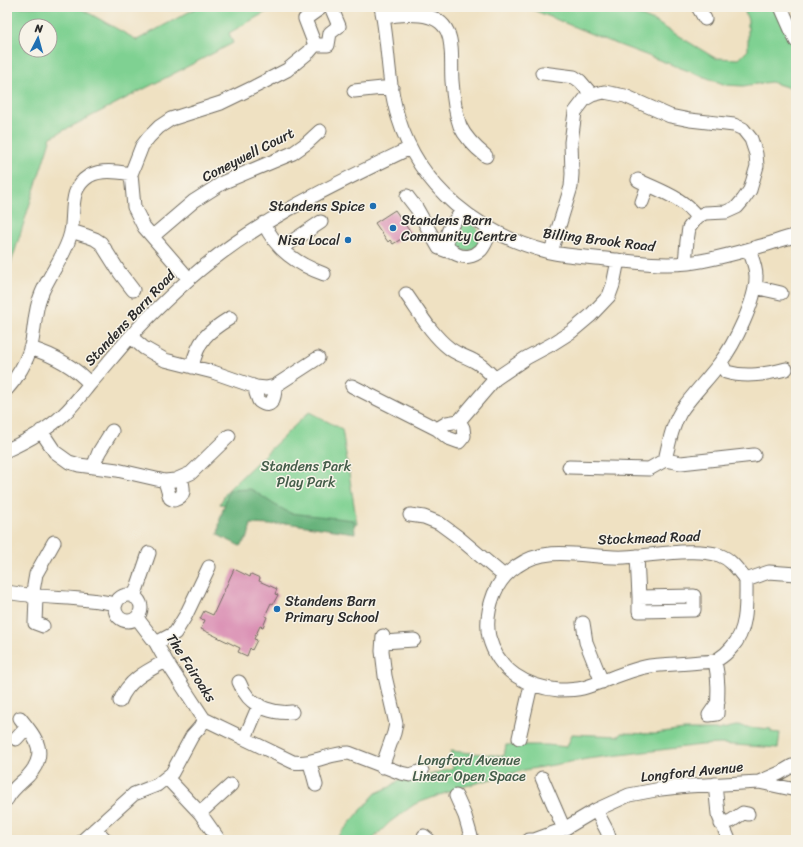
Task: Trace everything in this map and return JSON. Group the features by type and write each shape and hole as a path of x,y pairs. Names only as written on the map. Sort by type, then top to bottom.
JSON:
{"street":[{"path":"315,45 305,19 322,7"},
{"path":"189,278 144,227 134,207 131,174 142,146 159,127 176,117 221,103 287,70 309,52 315,45 328,45 330,33 339,26 331,7"},
{"path":"698,7 705,19"},
{"path":"781,7 796,42"},
{"path":"382,13 426,16 441,24 446,30 451,42 452,82 461,127 471,144 486,156"},
{"name":"Billing Brook Road","path":"382,13 392,87 398,118 410,148 434,183 462,211 491,230 519,243 551,252 668,264 685,264 703,261 749,250 796,236"},
{"path":"542,73 574,76 592,95"},
{"path":"354,91 392,87"},
{"path":"551,252 571,187 571,142 575,112 586,99 592,95 604,92 613,93 636,100 670,116 690,120 729,124 743,129 751,139 757,166 750,190 737,207 726,212 705,213 697,217 689,228 685,264"},
{"name":"Coneywell Court","path":"153,236 194,200 224,182 293,153 320,131"},
{"name":"Standens Barn Road","path":"7,450 21,444 41,432 63,415 161,305 189,278 228,248 264,223 354,175 410,148"},
{"path":"7,389 17,375 30,348 40,296 65,249 71,231 73,201 81,184 89,176 101,172 131,174"},
{"path":"642,202 643,182 675,197 689,207 697,217"},
{"path":"407,196 439,248 452,250"},
{"path":"462,211 450,227 447,241 452,250 458,256 465,257 475,254 484,245 491,230"},
{"path":"282,248 321,222"},
{"path":"264,223 269,234 291,258 302,265 324,274"},
{"path":"71,231 88,236 102,243 133,290"},
{"path":"665,460 671,433 682,410 721,362 735,340 750,304 755,287 756,272 749,250"},
{"path":"437,429 447,423 459,421 495,379 526,358 565,336 590,316 609,296 613,285 618,260"},
{"path":"755,287 780,293"},
{"path":"406,294 443,343 454,352 475,361 495,379"},
{"path":"192,367 195,354 201,341 215,328 230,318"},
{"path":"131,337 157,356 174,363 235,379 256,388 275,386 318,358"},
{"path":"30,348 49,354 65,363 90,384"},
{"path":"721,362 726,372 738,376 758,375 786,369"},
{"path":"352,386 437,429 448,438 459,442 464,436 463,428 459,421"},
{"path":"93,467 99,452 112,431"},
{"path":"41,432 61,457 69,462 117,470 165,481 175,480 191,473 229,436"},
{"path":"569,467 649,469 665,460 681,463 754,455"},
{"path":"165,481 170,498 174,500 180,498 183,493 184,487 181,478"},
{"path":"410,515 424,517 439,522 504,576"},
{"path":"43,626 35,623 34,597 36,574 54,542"},
{"name":"Stockmead Road","path":"715,661 649,666 630,670 581,689 548,689 531,685 512,673 498,658 489,636 490,606 496,590 504,576 524,561 545,554 557,553 602,557 670,553 709,553 720,555 730,561 746,580"},
{"path":"134,597 149,554"},
{"path":"637,556 639,597"},
{"path":"156,644 174,633 186,615 209,567"},
{"path":"718,702 718,679 715,661 732,648 741,634 746,604 746,580 769,572 796,574"},
{"path":"7,592 34,597 80,598 116,604"},
{"path":"129,595 139,601 141,613 137,618 128,622 122,620 116,613 116,604 123,596 129,595"},
{"name":"The Fairoaks","path":"137,618 156,644 204,719 293,762 301,764 330,755 348,753 392,771 410,775 422,771"},
{"path":"582,622 586,642 602,682"},
{"path":"382,767 396,724 385,676 382,651 383,639 414,640"},
{"path":"120,701 124,691 142,674 166,661"},
{"path":"239,682 250,700 272,711 283,713 292,712"},
{"path":"519,738 531,685"},
{"path":"245,738 259,705"},
{"path":"84,840 134,794 157,785 167,778 176,767 192,736 200,727 204,719"},
{"path":"7,799 12,790 36,766 39,749 35,737 24,723 16,739"},
{"path":"795,761 790,772 790,779 796,790"},
{"name":"Longford Avenue","path":"759,782 780,773 795,761"},
{"path":"310,762 316,785"},
{"path":"167,778 200,813 219,840"},
{"path":"542,778 564,829"},
{"name":"Longford Avenue","path":"529,840 534,840 564,829 596,810 629,795 688,786 759,782 796,790"},
{"path":"715,784 718,814 729,840"},
{"path":"200,813 231,785"},
{"path":"456,796 465,816 472,840"},
{"path":"596,810 610,840"},
{"path":"722,824 732,821 743,813 748,814"},
{"path":"95,829 106,840"}],"green space":[{"path":"7,7 78,7 137,40 198,7 275,7 229,33 233,43 51,137 7,276"},
{"path":"526,7 620,7 654,21 715,58 739,59 748,50 748,20 743,7 781,7 796,41 796,90 771,82 743,86 726,85 611,42"},
{"path":"466,223 476,227 480,237 476,247 466,251 456,247 452,237 456,227"},
{"name":"Standens Park Play Park","path":"309,412 342,429 357,524 220,504 227,491"},
{"path":"251,489 290,513 354,520 355,533 286,523 270,525 251,524 248,537 240,546 218,535 220,519 229,490"},
{"name":"Longford Avenue Linear Open Space","path":"736,726 771,729 771,732 780,733 778,748 720,744 701,745 587,759 525,770 462,787 415,804 390,822 372,840 335,840 376,793 390,787 404,776 414,779 453,768 451,751 504,756 506,745 547,745 567,747 572,734 620,736 621,733 655,734 684,730 718,730"}],"building":[{"name":"Standens Barn Community Centre","path":"395,210 411,233 393,244 390,240 388,242 375,223"},
{"path":"234,569 250,577 251,574 260,578 259,581 277,589 275,594 278,595 273,604 271,603 265,616 267,617 263,627 260,626 254,639 257,640 252,650 250,648 247,656 238,652 240,648 201,629 205,620 200,619 204,611 213,615"}],"place":[{"name":"Standens Spice","path":"373,206"},
{"name":"Standens Barn Community Centre","path":"393,228"},
{"name":"Nisa Local","path":"348,240"},
{"name":"Standens Barn Primary School","path":"277,609"}]}
